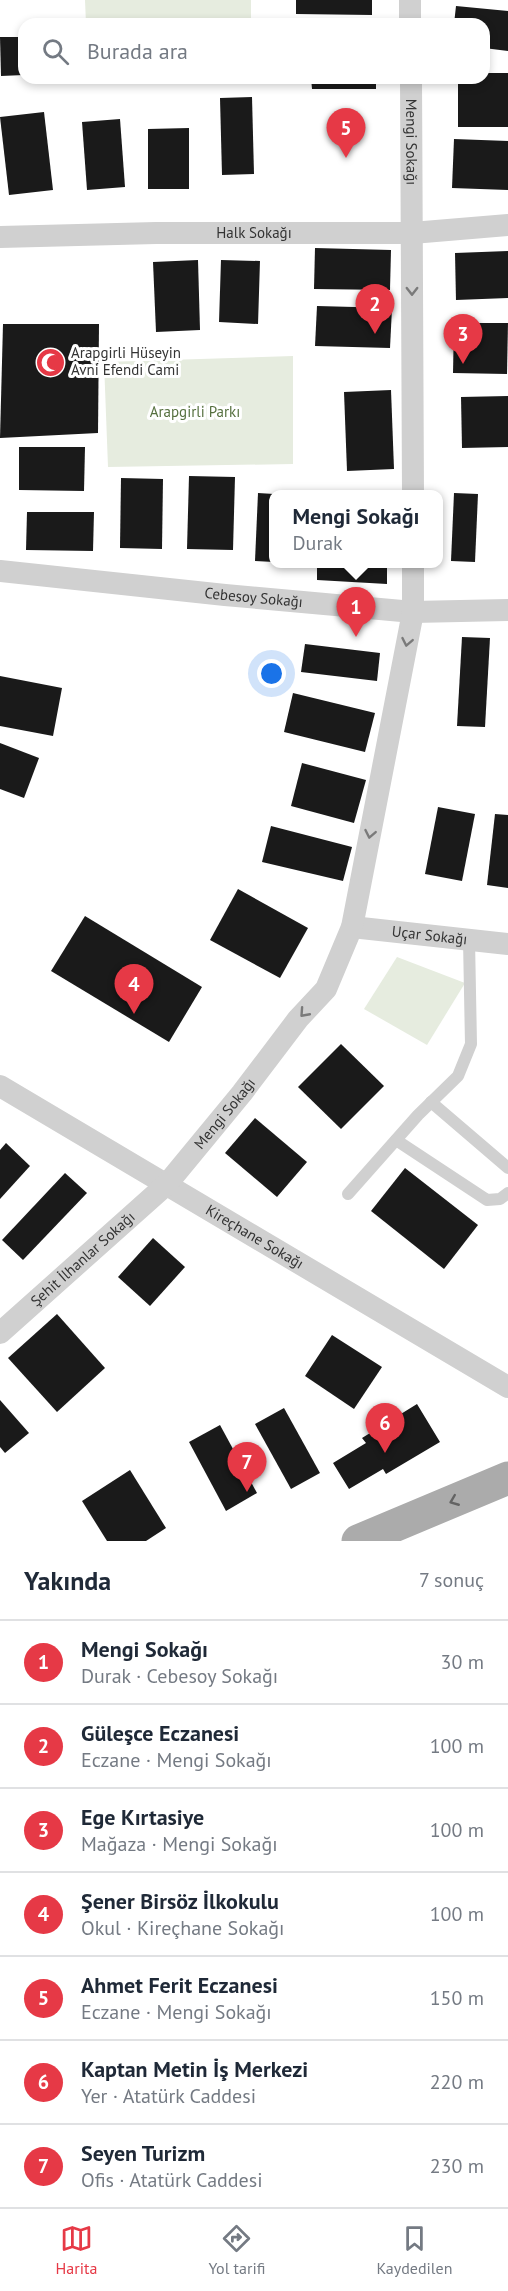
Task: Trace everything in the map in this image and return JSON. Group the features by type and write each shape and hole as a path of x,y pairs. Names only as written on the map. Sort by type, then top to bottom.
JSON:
{"main road":[{"path":"358,1541 508,1478"}],"street":[{"path":"410,0 410,18"},
{"name":"Mengi Sokağı","path":"411,84 413,490"},
{"name":"Halk Sokağı","path":"0,237 156,233 412,233 508,225"},
{"name":"Mengi Sokağı","path":"167,1184 243,1093 298,1019 326,989 352,927 413,612 413,568"},
{"name":"Cebesoy Sokağı","path":"0,571 413,612 508,610"},
{"name":"Uçar Sokağı","path":"352,927 508,944"},
{"name":"Kireçhane Sokağı","path":"0,1086 508,1387"},
{"name":"Şehit İlhanlar Sokağı","path":"0,1333 167,1184"}],"lane":[{"path":"348,1194 431,1102 458,1076 471,1044 469,940"},
{"path":"431,1102 508,1168"},
{"path":"396,1140 487,1200 500,1199 508,1193"}],"green space":[{"path":"85,0 251,0 251,18 86,18"},
{"name":"Arapgirli Parkı","path":"293,356 293,464 108,467 104,362"},
{"path":"397,957 465,983 427,1045 364,1009"}],"building":[{"path":"296,0 372,0 372,15 296,14"},
{"path":"456,6 508,11 508,51 490,49 490,18 455,18"},
{"path":"0,37 18,37 18,75 1,76"},
{"path":"490,73 508,73 508,127 458,127 458,84 490,84"},
{"path":"312,84 376,84 376,89 312,89"},
{"path":"252,97 254,174 222,175 220,98"},
{"path":"44,112 53,190 9,195 0,117"},
{"path":"120,119 125,187 87,190 82,122"},
{"path":"189,128 189,189 148,189 148,129"},
{"path":"454,139 508,141 508,190 452,188"},
{"path":"315,248 391,250 390,290 314,289"},
{"path":"508,251 508,298 456,300 455,253"},
{"path":"198,260 200,330 156,332 153,262"},
{"path":"221,260 260,261 258,324 219,322"},
{"path":"317,306 392,308 390,348 315,346"},
{"path":"454,323 508,323 507,374 453,373"},
{"name":"Arapgirli Hüseyin Avni Efendi Cami","path":"3,324 99,324 98,433 0,438"},
{"path":"391,390 394,469 347,471 344,392"},
{"path":"508,396 508,447 462,448 461,397"},
{"path":"19,447 85,447 84,491 19,490"},
{"path":"189,476 235,477 233,550 187,549"},
{"path":"121,478 163,479 162,549 120,548"},
{"path":"258,493 269,494 269,562 255,561"},
{"path":"454,493 478,494 475,562 451,561"},
{"path":"27,512 94,512 93,551 26,550"},
{"path":"317,568 387,568 387,584 317,580"},
{"path":"462,637 490,638 485,727 457,726"},
{"path":"305,644 380,653 377,681 301,672"},
{"path":"0,676 62,688 53,736 0,726"},
{"path":"293,693 375,713 365,752 284,732"},
{"path":"0,743 39,758 24,798 0,789"},
{"path":"302,763 366,780 354,823 291,806"},
{"path":"438,807 475,814 462,881 425,874"},
{"path":"495,814 508,815 508,888 487,885"},
{"path":"271,826 352,847 343,881 262,862"},
{"path":"238,889 308,928 280,978 210,940"},
{"path":"85,916 202,987 169,1042 51,971"},
{"path":"341,1044 384,1086 341,1129 298,1087"},
{"path":"255,1118 307,1162 277,1197 225,1153"},
{"path":"6,1143 30,1166 0,1199 0,1150"},
{"path":"405,1168 478,1225 444,1269 371,1211"},
{"path":"65,1173 87,1193 23,1260 2,1240"},
{"path":"153,1238 185,1267 150,1306 118,1277"},
{"path":"57,1314 105,1368 57,1412 8,1358"},
{"path":"332,1335 382,1367 354,1409 305,1376"},
{"path":"0,1400 29,1433 5,1453 0,1447"},
{"path":"417,1404 440,1442 386,1474 383,1469 349,1489 333,1463 366,1443 362,1438"},
{"path":"284,1408 320,1473 291,1489 255,1424"},
{"path":"220,1425 257,1493 226,1511 189,1442"},
{"path":"130,1470 166,1528 146,1541 107,1541 82,1501"}],"place":[{"name":"Ahmet Ferit Eczanesi","path":"346,158"},
{"name":"Güleşce Eczanesi","path":"375,334"},
{"name":"Arapgirli Hüseyin Avni Efendi Cami","path":"50,362"},
{"name":"Ege Kırtasiye","path":"463,364"},
{"name":"Mengi Sokağı","path":"356,637"},
{"name":"Şener Birsöz İlkokulu","path":"134,1014"},
{"name":"Kaptan Metin İş Merkezi","path":"385,1453"},
{"name":"Seyen Turizm","path":"247,1492"}]}
